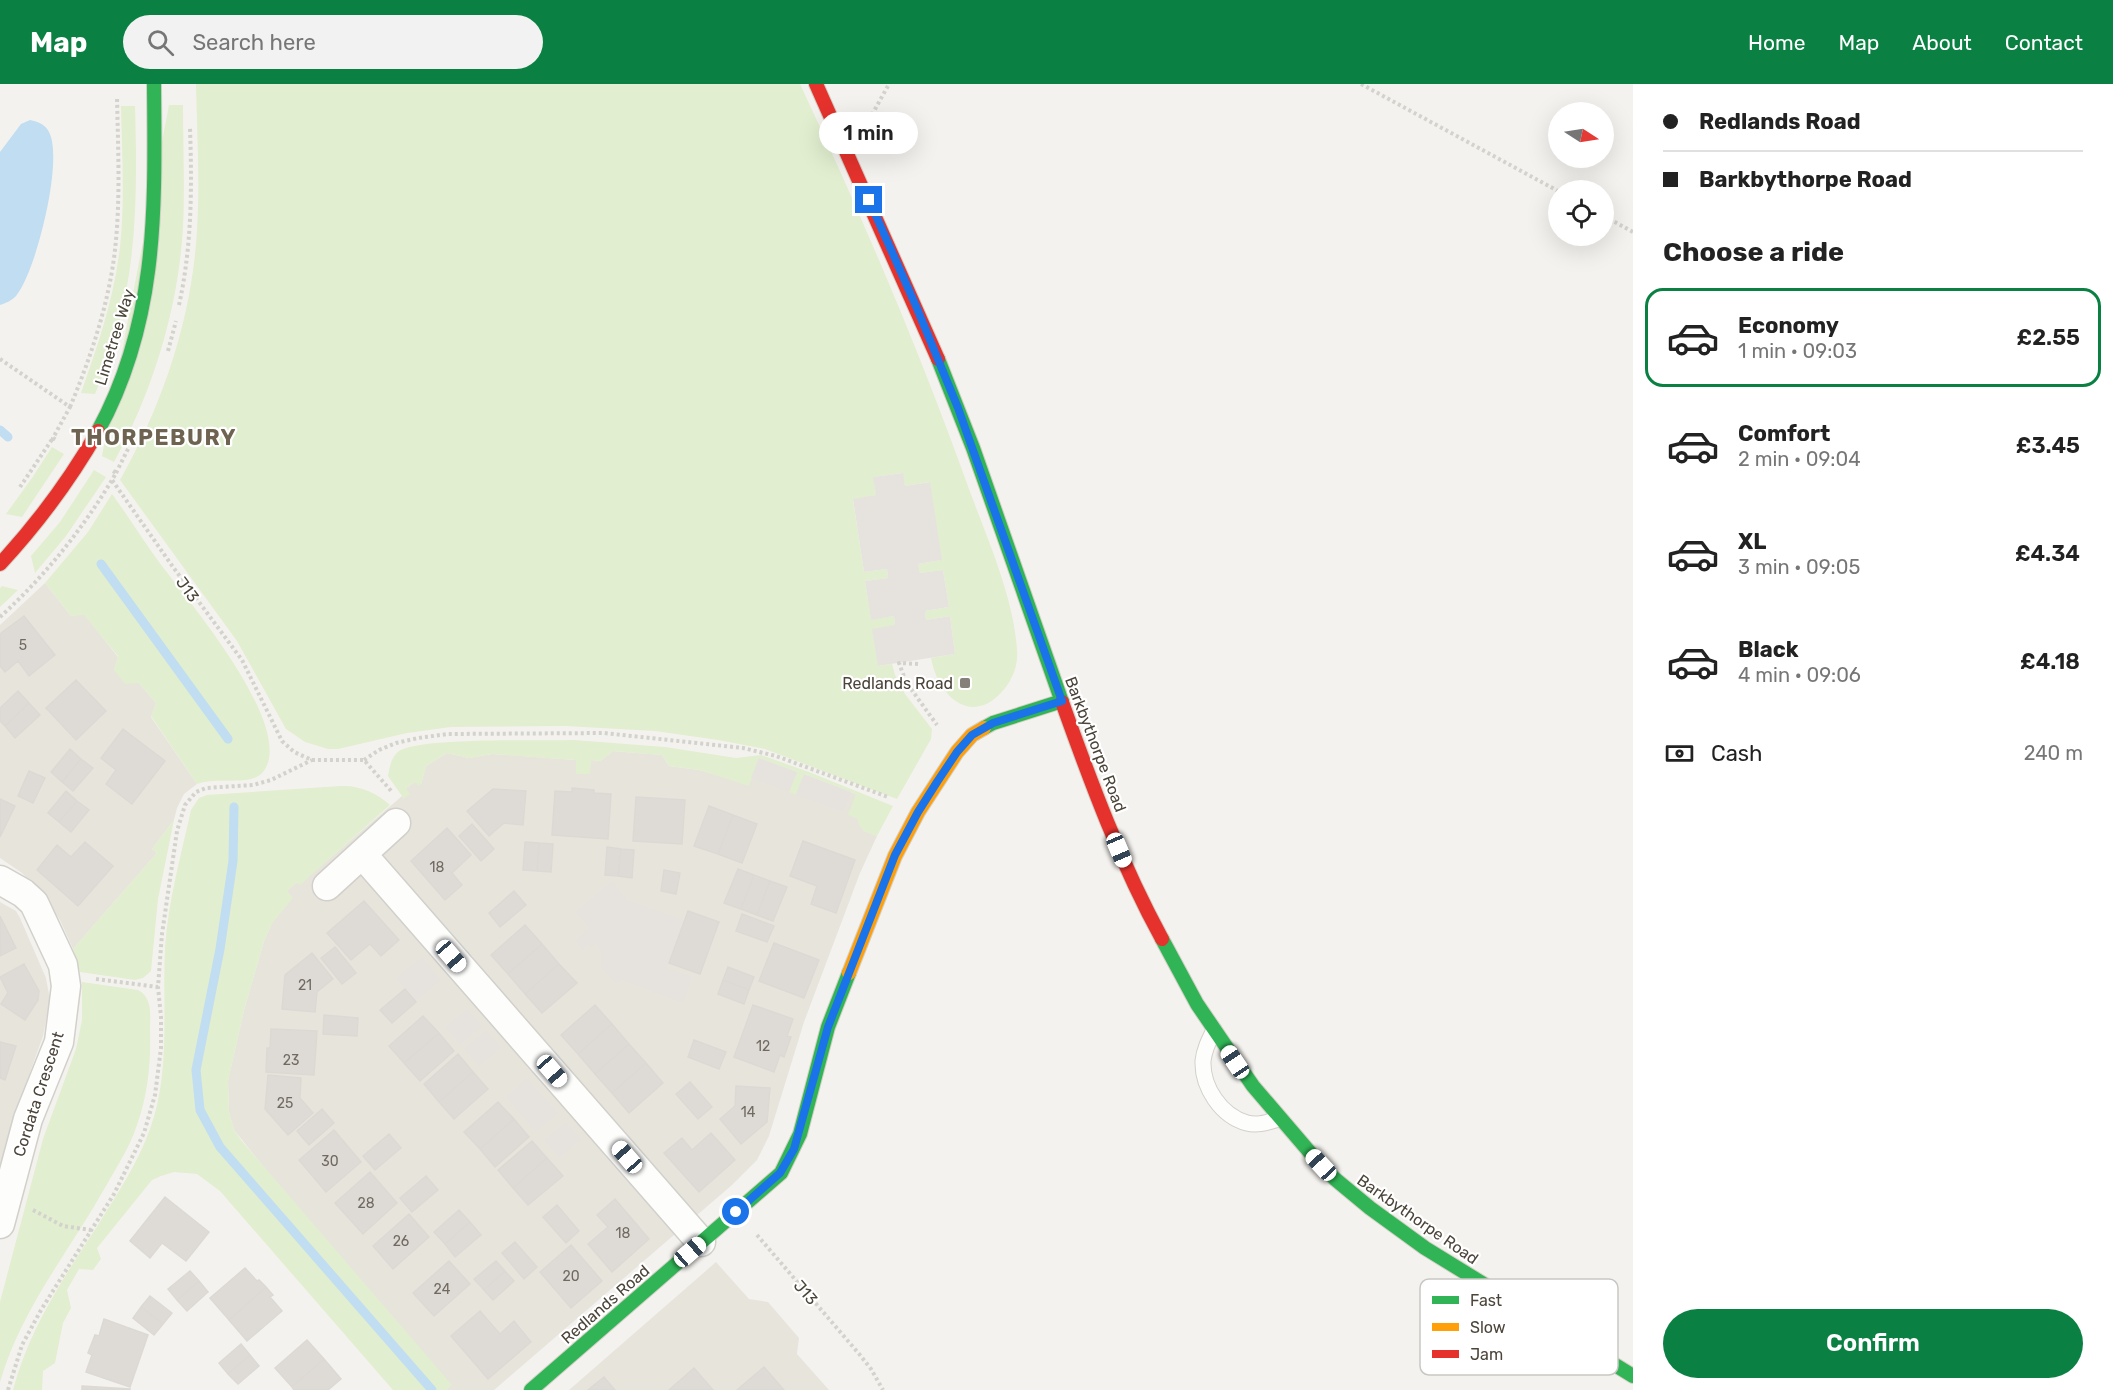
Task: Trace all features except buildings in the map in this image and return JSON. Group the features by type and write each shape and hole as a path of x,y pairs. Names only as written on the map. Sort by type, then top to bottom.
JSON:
{"street":[{"name":"Limetree Way","path":"0,564 59,497 105,418 119,384 143,304 150,268 154,214 154,84"},
{"name":"Barkbythorpe Road","path":"816,84 916,306 958,408 1092,783 1146,912 1195,1004 1235,1062 1279,1119 1321,1165 1344,1187 1393,1226 1474,1279"},
{"name":"Redlands Road","path":"531,1390 780,1173 794,1149 828,1027 895,855 918,812 957,752 972,735 993,723 1062,701"},
{"path":"327,886 362,854 398,812"},
{"path":"362,854 701,1242"},
{"name":"Cordata Crescent","path":"0,880 23,893 34,903 58,953 65,975 59,1042 28,1119 3,1210"},
{"name":"Barkbythorpe Road","path":"1618,1367 1633,1376"}],"lane":[{"path":"1214,1030 1206,1045 1204,1069 1210,1092 1219,1104 1234,1117 1248,1123 1264,1124 1279,1119"}],"path":[{"path":"1361,84 1548,186"},
{"path":"15,493 53,438 70,407 97,335 104,309 114,258 118,210 117,97"},
{"path":"1614,222 1633,232"},
{"path":"0,359 70,407"},
{"name":"J13","path":"53,438 116,473 112,480 242,660 282,741 294,752 312,760"},
{"path":"918,664 899,663 906,682 936,721 938,734"},
{"path":"8,1390 22,1345 41,1310 114,1194 144,1133 155,1095 162,1032 158,987 162,934 177,831 189,797 196,792 206,788 253,785 271,780 312,760 364,760 378,750 396,743 448,734 558,732 615,734 743,748 776,756 901,802 918,812"},
{"path":"364,760 398,812"},
{"path":"65,975 158,987"},
{"path":"3,1210 63,1226 91,1230"},
{"name":"J13","path":"736,1212 860,1355 883,1390"}],"shaded area":[{"path":"903,473 905,486 930,482 942,560 918,564 920,573 943,570 949,607 925,611 926,620 950,616 955,654 878,666 872,629 895,625 894,616 871,620 865,581 888,578 887,569 864,572 853,499 876,495 873,477"},
{"path":"45,583 71,616 84,614 118,657 114,670 139,683 156,703 151,717 197,784 184,794 174,820 152,849 157,853 73,949 60,920 41,892 22,873 0,858 0,625"},
{"path":"613,751 662,755 669,766 700,770 748,785 759,758 856,794 859,823 864,831 877,836 860,873 804,1022 769,1136 757,1160 732,1185 494,1390 446,1390 451,1385 292,1202 234,1130 229,1112 228,1081 244,1010 264,941 272,923 292,898 287,891 297,882 300,884 402,796 404,799 406,788 415,782 421,784 426,766 447,753 469,758 492,754 576,760 576,774 589,774 591,760 600,761"},
{"path":"759,758 797,772 789,792 751,778"},
{"path":"804,774 851,792 843,812 796,795"},
{"path":"612,881 627,900 684,920 667,968 692,977 683,1003 621,980 616,984 601,967 601,951 596,944 591,948 588,945 583,950 575,941 589,928 575,912"},
{"path":"0,902 16,911 20,918 46,978 50,1000 43,1036 20,1100 0,1171"},
{"path":"422,957 441,980 416,1001 396,978"},
{"path":"467,1009 482,1026 460,1045 445,1027"},
{"path":"486,1030 501,1048 479,1066 464,1049"},
{"path":"527,1078 558,1113 536,1132 506,1097"},
{"path":"566,1122 581,1139 559,1158 544,1140"},
{"path":"716,1262 749,1299 768,1302 799,1338 797,1354 829,1390 569,1390"}],"green space":[{"path":"196,84 800,84 868,234 910,335 999,568 1011,610 1017,650 1016,667 1008,684 996,698 984,705 972,707 961,704 942,687 931,658 955,654 950,616 926,620 925,611 949,607 943,570 920,573 918,564 941,560 929,482 905,486 902,473 874,477 876,495 853,500 864,572 887,569 888,578 865,581 871,619 894,616 895,625 878,666 892,664 905,694 932,729 931,739 897,799 765,749 655,731 565,726 451,727 407,733 338,749 328,749 305,742 286,729 237,641 120,480 162,391 173,360 189,296 198,212"},
{"path":"169,105 183,105 183,228 176,289 152,378 141,407 114,462 102,456"},
{"path":"121,106 135,106 136,181 132,252 127,287 109,358 95,394 81,393 110,303 120,247 123,194"},
{"path":"52,447 64,454 22,517 6,514 32,478"},
{"path":"94,470 106,477 66,536 35,573 31,556 60,522"},
{"path":"112,494 159,562 213,632 252,695 265,726 270,752 263,772 257,776 250,779 197,784 151,716 156,703 139,683 125,684 114,670 118,656 84,615 71,616 45,583 88,532"},
{"path":"2,586 18,590 0,607 0,588"},
{"path":"574,740 665,747 736,758 761,755 893,806 877,836 873,835 862,829 858,819 848,815 856,794 804,774 796,795 789,792 797,772 759,758 749,786 700,770 669,766 662,755 613,751 600,761 591,760 590,774 576,774 576,760 492,754 469,758 447,753 426,766 421,784 419,786 415,782 406,788 410,794 404,799 388,776 396,753 412,747 456,742"},
{"path":"341,786 367,791 390,805 300,885 297,882 287,891 293,898 272,923 264,941 244,1010 228,1081 229,1112 234,1130 241,1140 452,1385 446,1390 393,1390 220,1191 197,1174 174,1172 152,1180 97,1248 101,1259 93,1270 79,1269 67,1290 71,1308 63,1323 55,1363 43,1371 42,1390 13,1390 38,1325 127,1178 150,1129 157,1107 163,1062 167,930 175,879 191,810 199,798 207,795"},
{"path":"174,820 158,899 151,971 143,978 135,980 80,972 73,949 157,853 152,849"},
{"path":"82,982 138,990 146,998 150,1007 150,1054 146,1090 141,1113 127,1149 33,1305 9,1355 0,1382 0,1302 43,1139 76,1049 82,1020"}],"water":[{"path":"30,120 47,129 53,146 53,166 46,216 24,283 14,298 0,305 0,152 21,124"}],"waterway":[{"path":"0,430 8,437"},
{"path":"101,564 228,739"},
{"path":"234,807 233,861 220,949 196,1070 200,1110 220,1147 432,1390"}],"traffic: fast":[{"path":"98,431 118,389 133,347 143,304 153,218 154,84"},
{"path":"938,359 973,448 1062,702"},
{"path":"984,728 1062,701"},
{"path":"1162,939 1197,1004 1253,1086 1319,1163 1370,1208 1425,1248 1475,1279"},
{"path":"531,1390 781,1173 800,1134 828,1027 849,973"},
{"path":"1618,1367 1633,1376"}],"traffic: slow":[{"path":"849,973 895,856 918,812 957,752 972,735 984,728"}],"traffic: jam":[{"path":"816,84 938,359"},
{"path":"0,564 53,500 98,431"},
{"path":"1062,702 1120,852 1162,939"}],"place":[{"name":"Redlands Road","path":"965,683"}],"district":[{"name":"THORPEBURY","path":"154,437"}],"route":[{"path":"736,1212 771,1182 788,1162 800,1134 828,1027 895,855 937,782 957,752 972,735 993,723 1062,701 958,408 869,200"}]}
